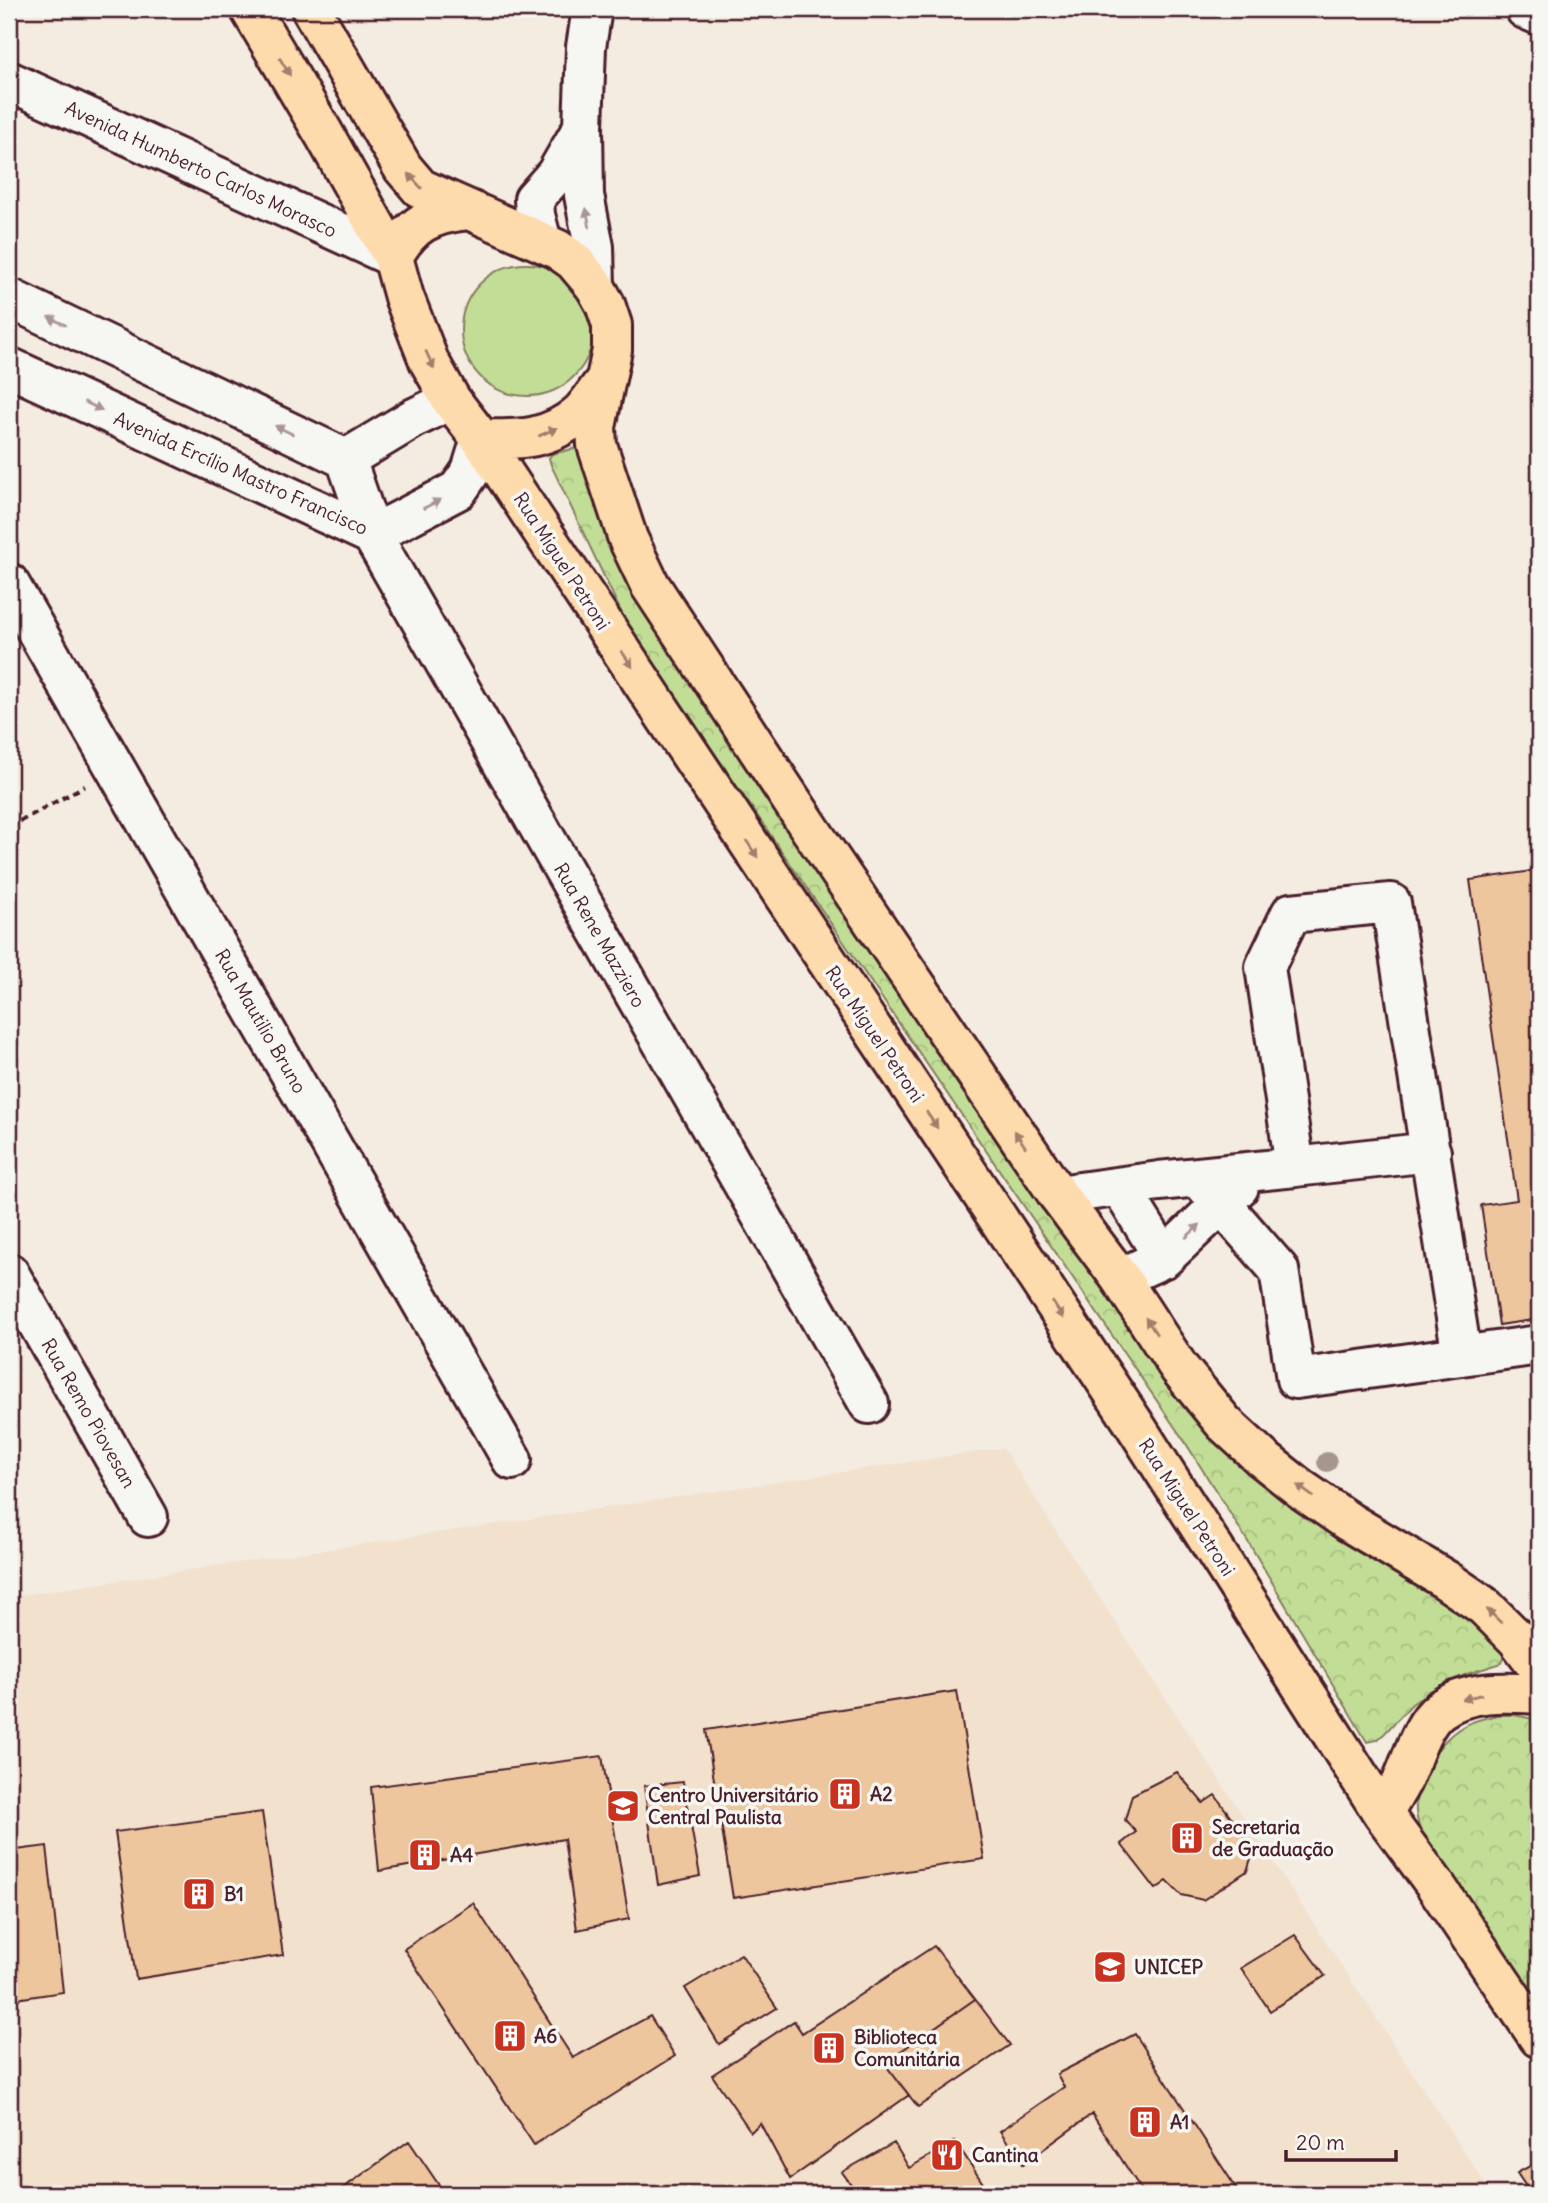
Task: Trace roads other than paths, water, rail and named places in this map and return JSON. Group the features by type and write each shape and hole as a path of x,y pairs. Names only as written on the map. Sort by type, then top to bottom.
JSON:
{"main road":[{"name":"Rua Miguel Petroni","path":"250,9 393,257 404,297 429,361 452,400 481,439 1133,1422 1383,1814 1434,1883 1539,2038"},
{"path":"312,9 403,168 420,188 542,242 574,261 595,286 612,325 612,350 596,427 597,445 628,539 650,585 811,830 1058,1195 1120,1278 1179,1368 1224,1423 1262,1458 1349,1522 1484,1606 1517,1639 1539,1668"},
{"path":"393,257 403,238 429,219 468,210"},
{"path":"481,439 517,440 545,435 581,412 605,381"},
{"path":"1383,1814 1403,1779 1420,1736 1439,1711 1470,1696 1503,1692 1539,1694"}],"street":[{"path":"592,9 586,47 583,127 584,195 594,247 595,286"},
{"path":"1525,9 1539,15"},
{"name":"Avenida Humberto Carlos Morasco","path":"9,81 393,257"},
{"path":"542,242 534,199 556,174 583,127"},
{"path":"9,298 346,459 414,418 452,400"},
{"name":"Avenida Ercílio Mastro Francisco","path":"19,383 372,535 458,490 471,471 481,439"},
{"name":"Rua Rene Mazziero","path":"346,459 372,535 869,1404"},
{"name":"Rua Mautilio Bruno","path":"9,583 512,1460"},
{"path":"1295,1167 1265,967 1291,913 1391,903 1462,1356"},
{"path":"1058,1195 1120,1187 1210,1191 1254,1172 1431,1152"},
{"path":"1120,1187 1164,1258"},
{"path":"1210,1191 1279,1270 1296,1379 1539,1345"},
{"path":"1120,1278 1164,1258 1210,1191"},
{"name":"Rua Remo Piovesan","path":"9,1273 148,1517"}],"place":[{"name":"A2","path":"845,1794"},
{"name":"Centro Universitário Central Paulista","path":"623,1806"},
{"name":"Secretaria de Graduação","path":"1187,1838"},
{"name":"A4","path":"425,1855"},
{"name":"B1","path":"199,1894"},
{"name":"UNICEP","path":"1110,1967"},
{"name":"A6","path":"510,2036"},
{"name":"Biblioteca Comunitária","path":"829,2048"},
{"name":"A1","path":"1145,2122"},
{"name":"Cantina","path":"947,2155"}]}
